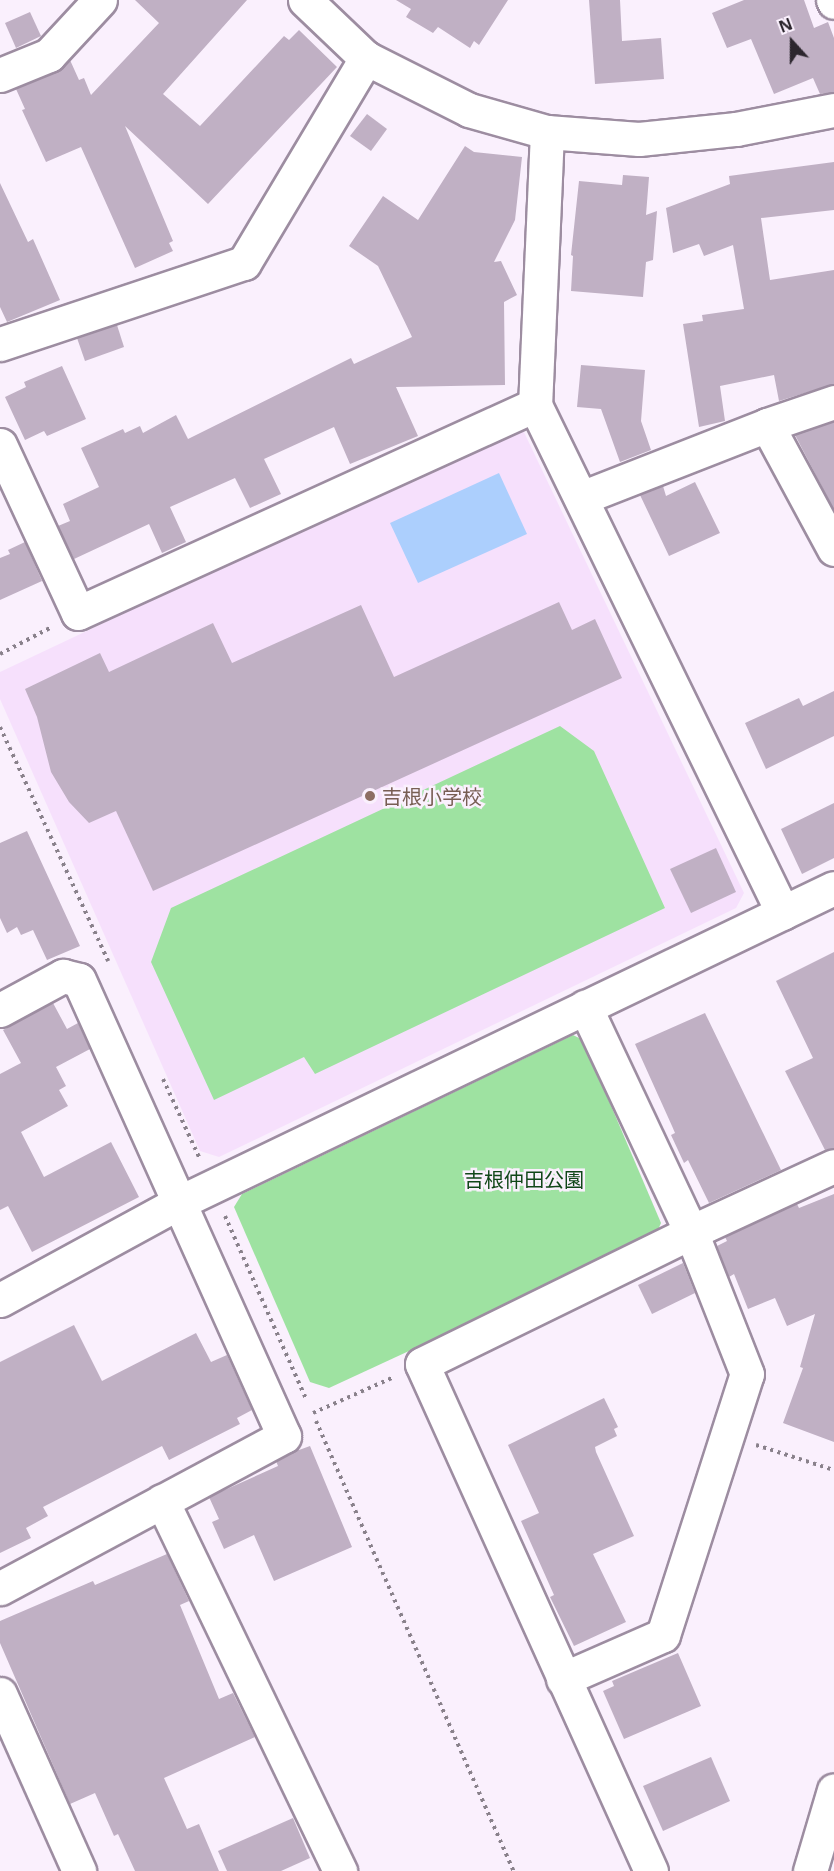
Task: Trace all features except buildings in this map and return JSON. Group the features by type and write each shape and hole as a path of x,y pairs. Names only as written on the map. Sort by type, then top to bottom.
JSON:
{"street":[{"path":"0,75 48,55 100,0"},
{"path":"305,0 366,58 470,110 547,132 639,139 736,129 834,110"},
{"path":"0,344 244,263 366,58"},
{"path":"547,132 535,405 783,913"},
{"path":"581,498 767,424 834,402"},
{"path":"0,445 78,613 535,405"},
{"path":"767,424 834,549"},
{"path":"0,1299 180,1202 834,888"},
{"path":"0,1010 63,976 79,980 284,1437 0,1588"},
{"path":"563,1679 663,1635 747,1374 691,1232 585,1007"},
{"path":"651,1871 422,1364 691,1232 834,1166"},
{"path":"162,1501 340,1871"},
{"path":"0,1694 79,1871"},
{"path":"810,1871 834,1790"}],"path":[{"path":"0,654 78,613"},
{"path":"313,1413 422,1364"},
{"path":"727,1436 834,1470"}],"shaded area":[{"name":"吉根小学校","path":"521,426 744,893 736,908 219,1157 200,1151 0,699 0,672"}],"green space":[{"path":"560,726 594,751 665,908 315,1074 304,1057 214,1100 151,962 171,908"},
{"name":"吉根仲田公園","path":"573,1035 583,1040 661,1223 655,1237 329,1388 310,1382 234,1207 242,1194"}],"water":[{"path":"499,473 527,534 418,583 390,523"}],"place":[{"name":"吉根小学校","path":"370,796"}]}
